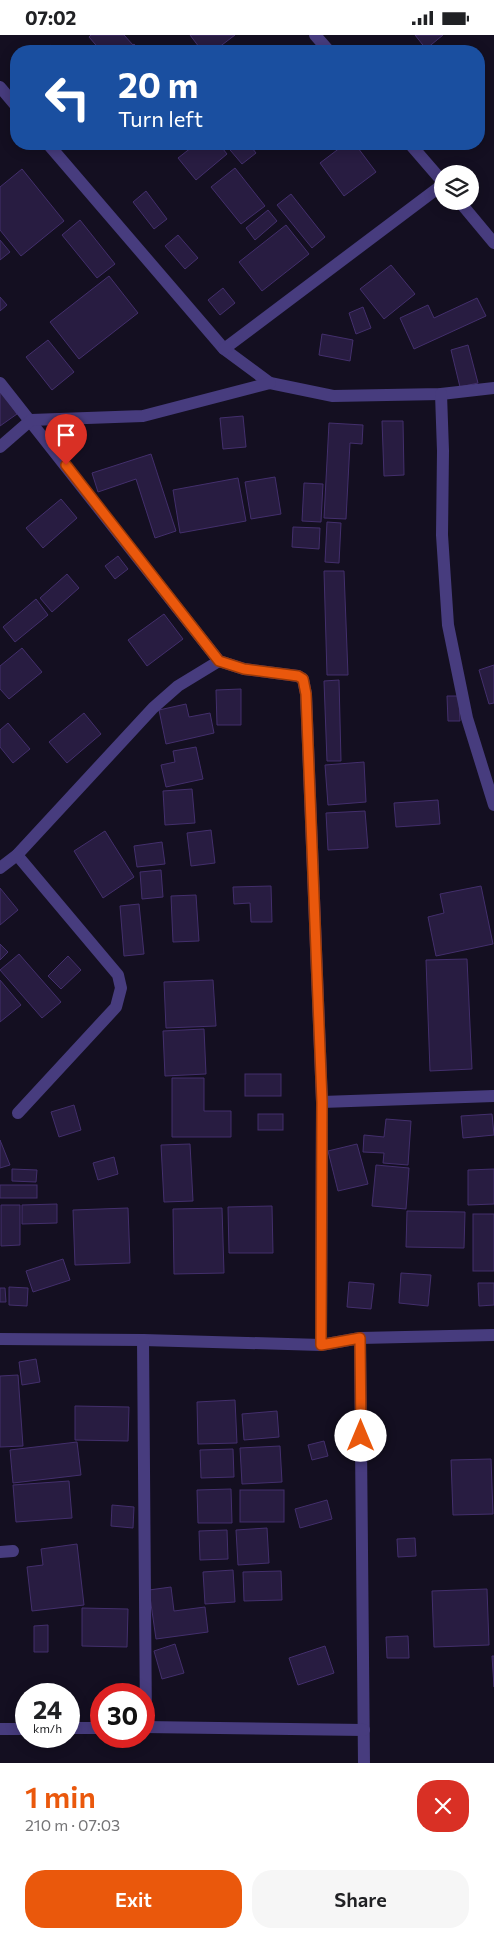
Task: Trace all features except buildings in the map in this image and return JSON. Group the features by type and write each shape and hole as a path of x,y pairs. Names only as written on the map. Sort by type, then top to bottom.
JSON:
{"street":[{"path":"315,35 324,45"},
{"path":"0,87 10,99"},
{"path":"53,150 224,349 270,383 333,396 441,394 494,388"},
{"path":"415,150 434,173"},
{"path":"224,349 434,189"},
{"path":"466,210 494,243"},
{"path":"0,383 219,661 244,669 298,676 303,679 305,685 322,1102 321,1345"},
{"path":"0,447 31,420 143,416 270,383"},
{"path":"441,394 443,451 442,535 448,625 467,718 494,805"},
{"path":"0,869 17,855 153,708 178,686 219,661"},
{"path":"17,855 118,975 121,988 116,1007 18,1113"},
{"path":"322,1102 494,1096"},
{"path":"0,1339 143,1340 321,1345 360,1338 494,1335"},
{"path":"360,1338 364,1763"},
{"path":"143,1340 145,1683"},
{"path":"155,1727 364,1730"},
{"path":"0,1729 15,1729"}],"route":[{"path":"66,465 219,661 244,669 298,676 303,679 305,685 322,1102 321,1345 360,1338 361,1436"}]}
